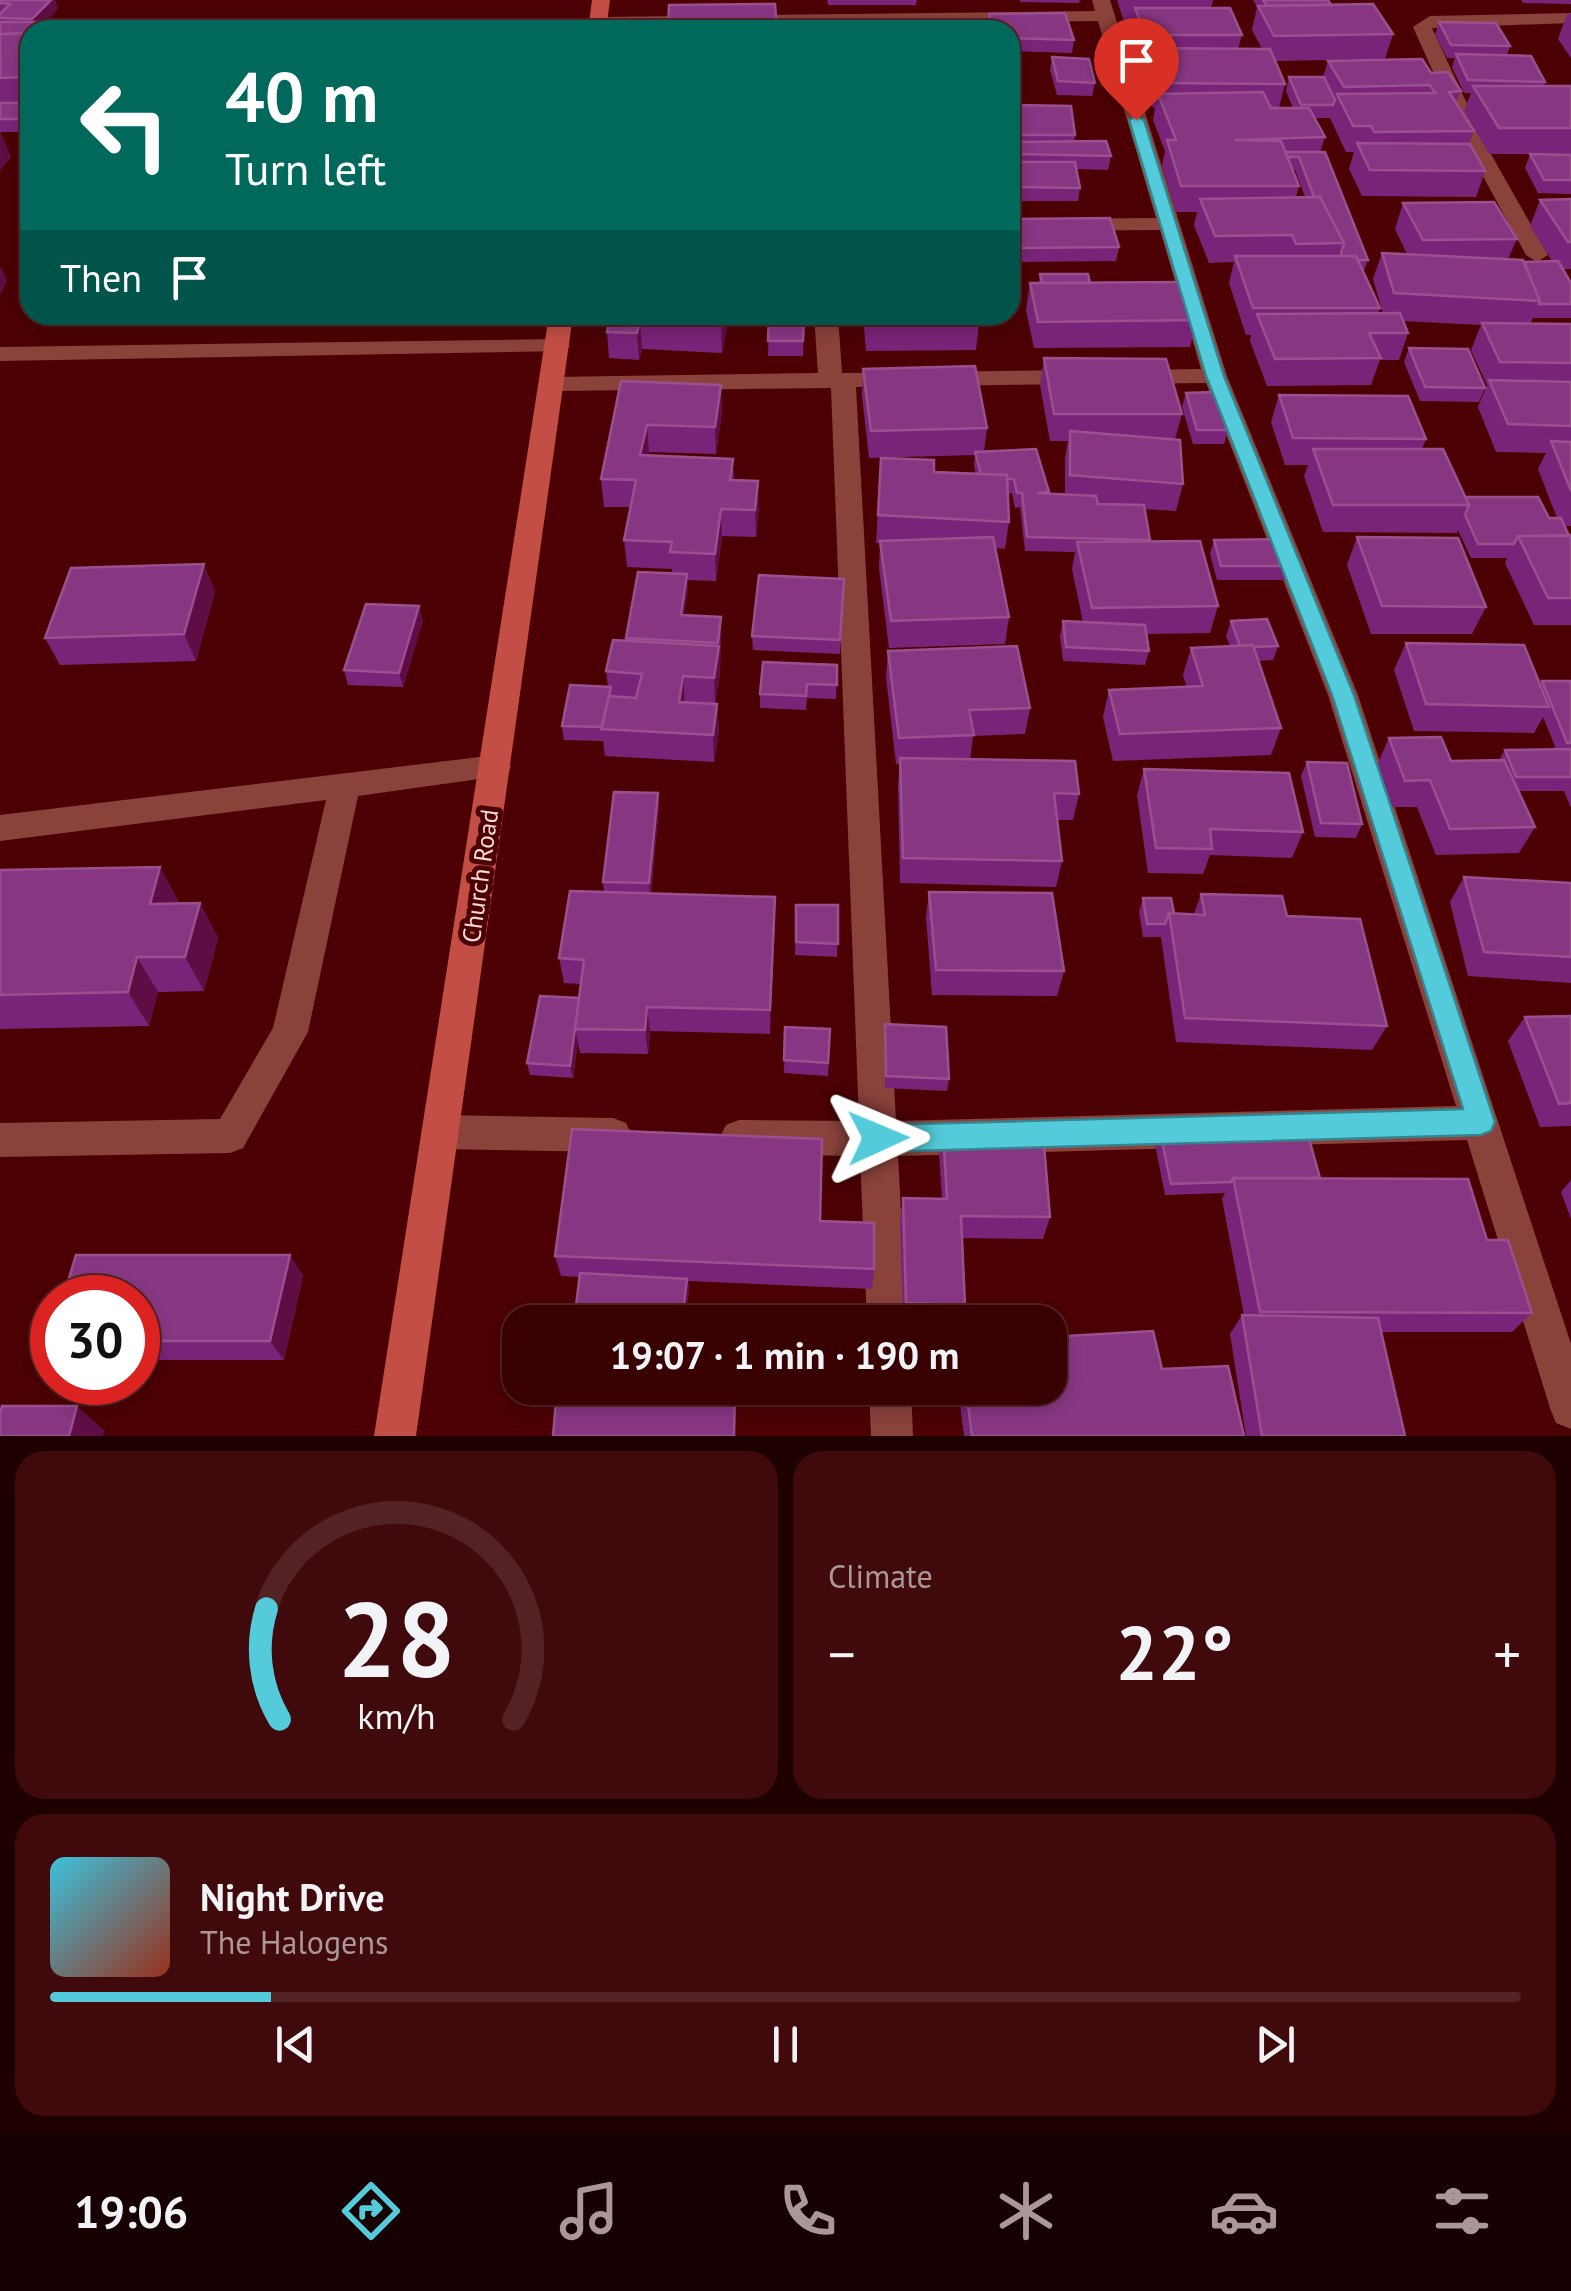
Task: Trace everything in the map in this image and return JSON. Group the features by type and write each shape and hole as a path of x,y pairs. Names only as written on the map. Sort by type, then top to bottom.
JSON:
{"street":[{"path":"893,20 1103,8 1215,376 1343,695 1571,1408"},
{"path":"1538,255 1477,147 1422,27 1430,21 1571,18"},
{"path":"1020,224 1167,224"},
{"path":"828,325 836,380 886,1305"},
{"path":"0,354 560,331"},
{"name":"Church Road","path":"395,1436 560,331"},
{"path":"553,384 1215,376"},
{"path":"0,828 496,767"},
{"path":"0,1140 230,1136 290,1032 345,786"},
{"path":"700,1136 878,1138 1481,1122"},
{"path":"441,1132 640,1135"},
{"path":"891,1405 892,1436"}],"building":[{"path":"0,0 51,0 32,19 0,18 10,4"},
{"path":"1263,0 1328,0 1331,5 1267,6"},
{"path":"775,4 776,20 668,20 669,5"},
{"path":"1373,4 1393,34 1274,36 1258,6"},
{"path":"1135,8 1230,8 1242,35 1145,35"},
{"path":"1065,13 1074,40 1020,38 1020,20 990,20 989,14"},
{"path":"0,22 20,22 20,33 0,34"},
{"path":"1439,22 1496,23 1510,46 1451,45"},
{"path":"20,33 20,77 0,78 0,34"},
{"path":"1147,48 1270,49 1285,84 1157,83"},
{"path":"1456,54 1531,56 1545,82 1468,80"},
{"path":"1052,57 1089,59 1095,83 1058,81"},
{"path":"1422,59 1431,73 1448,72 1461,91 1449,92 1474,131 1374,132 1371,126 1353,126 1337,94 1435,93 1430,85 1344,87 1328,61"},
{"path":"1289,77 1324,77 1335,100 1333,105 1301,105"},
{"path":"1473,86 1571,86 1571,128 1499,128"},
{"path":"1263,92 1271,108 1309,108 1325,137 1235,140 1281,141 1299,186 1181,186 1167,140 1176,140 1158,94"},
{"path":"0,103 20,103 20,119 0,119"},
{"path":"1020,105 1071,106 1075,135 1020,135"},
{"path":"1106,141 1111,156 1020,154 1020,142"},
{"path":"1357,143 1470,144 1485,171 1370,170"},
{"path":"1285,152 1325,152 1368,260 1342,256 1344,243 1320,197 1314,197 1299,157 1287,157"},
{"path":"1530,154 1571,155 1571,180 1544,180"},
{"path":"1020,162 1075,162 1080,188 1020,187"},
{"path":"1320,197 1344,243 1296,244 1292,235 1215,236 1200,199"},
{"path":"1571,199 1571,242 1568,242 1540,200"},
{"path":"1494,202 1517,239 1423,240 1403,203"},
{"path":"1110,218 1119,247 1021,248 1020,219"},
{"path":"1382,253 1523,260 1540,301 1394,293"},
{"path":"1235,256 1356,256 1380,308 1253,308"},
{"path":"1558,261 1571,283 1571,304 1539,304 1524,262"},
{"path":"1040,274 1088,274 1090,283 1042,283"},
{"path":"1184,282 1197,320 1038,322 1030,283"},
{"path":"1400,313 1408,333 1369,333 1381,358 1275,359 1257,314"},
{"path":"1482,323 1571,324 1571,363 1500,362"},
{"path":"609,325 639,325 637,333 607,332"},
{"path":"769,325 804,325 803,341 768,341"},
{"path":"1409,348 1468,349 1485,388 1425,387"},
{"path":"1044,358 1166,359 1182,414 1054,414"},
{"path":"975,366 987,428 871,431 863,369"},
{"path":"1489,380 1571,382 1571,426 1508,424"},
{"path":"621,381 721,385 715,427 647,425 640,455 733,459 730,480 758,481 755,510 721,509 715,554 670,552 672,542 624,540 636,480 601,479"},
{"path":"1215,392 1228,430 1197,430 1186,393"},
{"path":"1279,395 1408,396 1426,439 1293,438"},
{"path":"1070,431 1180,440 1183,484 1070,475"},
{"path":"1551,441 1571,442 1571,491"},
{"path":"1036,449 1049,492 1037,493 1096,496 1098,504 1144,505 1150,540 1027,537 1022,493 1017,493 1014,479 981,474 975,452"},
{"path":"1313,449 1443,449 1469,505 1333,505"},
{"path":"881,458 934,460 934,472 1007,475 1009,522 878,515"},
{"path":"1465,497 1538,497 1549,518 1561,518 1569,536 1518,536 1514,544 1478,544 1465,515 1469,505"},
{"path":"1571,535 1571,598 1548,598 1518,536"},
{"path":"993,537 1009,617 891,621 880,541"},
{"path":"1357,537 1458,538 1486,607 1382,606"},
{"path":"1281,539 1290,566 1221,566 1214,540"},
{"path":"1200,541 1218,606 1092,608 1077,542"},
{"path":"204,564 184,634 45,638 71,568"},
{"path":"638,572 687,574 681,615 721,617 718,643 626,638"},
{"path":"759,575 844,579 840,640 752,636"},
{"path":"366,604 419,606 399,673 344,670"},
{"path":"1267,619 1278,646 1240,646 1231,621"},
{"path":"1063,621 1145,625 1149,651 1066,647"},
{"path":"613,640 719,646 714,678 683,676 679,702 717,704 713,735 601,729 609,696 636,698 642,674 606,671"},
{"path":"1406,643 1524,645 1549,707 1426,704"},
{"path":"1253,645 1281,728 1120,734 1109,690 1203,686 1191,648"},
{"path":"1017,646 1030,708 969,710 974,735 899,738 888,651"},
{"path":"763,662 837,665 837,685 807,684 806,696 760,694"},
{"path":"1542,681 1571,681 1571,743 1567,743"},
{"path":"570,685 611,687 602,727 562,726"},
{"path":"1441,737 1451,761 1504,760 1535,827 1450,829 1430,780 1405,781 1389,738"},
{"path":"1571,749 1571,777 1516,777 1505,750"},
{"path":"900,758 1075,761 1079,794 1054,793 1062,861 903,858"},
{"path":"1307,762 1347,763 1362,824 1321,823"},
{"path":"1144,769 1289,773 1303,832 1210,829 1212,849 1156,848"},
{"path":"614,792 658,793 649,883 603,882"},
{"path":"160,867 150,904 200,903 185,957 137,957 128,992 0,995 0,870"},
{"path":"1464,877 1571,883 1571,957 1484,952"},
{"path":"570,891 775,897 770,1010 647,1007 645,1030 575,1029 584,960 559,958"},
{"path":"929,892 1052,893 1064,971 936,970"},
{"path":"1201,894 1282,896 1287,916 1360,919 1387,1026 1185,1018 1169,913 1205,915"},
{"path":"1143,898 1171,898 1174,913 1169,913 1165,924 1147,924"},
{"path":"796,905 838,905 838,944 796,942"},
{"path":"540,996 579,998 570,1066 527,1063"},
{"path":"1571,1016 1571,1103 1559,1104 1525,1017"},
{"path":"885,1024 946,1027 949,1079 886,1076"},
{"path":"785,1027 830,1029 828,1063 784,1060"},
{"path":"1306,1128 1320,1178 1233,1178 1231,1182 1171,1184 1160,1132"},
{"path":"572,1129 822,1139 820,1221 874,1223 874,1269 555,1256"},
{"path":"943,1130 1043,1133 1050,1217 961,1216 965,1305 906,1303 903,1198 947,1199"},
{"path":"1233,1178 1468,1179 1487,1240 1508,1240 1532,1313 1260,1312"},
{"path":"76,1255 290,1255 270,1341 160,1341 160,1275 70,1275"},
{"path":"580,1273 687,1279 684,1305 576,1305"},
{"path":"1242,1315 1378,1318 1405,1436 1262,1436"},
{"path":"1153,1331 1162,1369 1228,1366 1244,1436 972,1436 968,1405 1067,1405 1067,1336"},
{"path":"556,1405 735,1405 734,1436 553,1436"},
{"path":"2,1406 77,1406 69,1436 0,1436"}],"route":[{"path":"878,1138 1481,1122 1343,695 1215,376 1136,120"}]}
